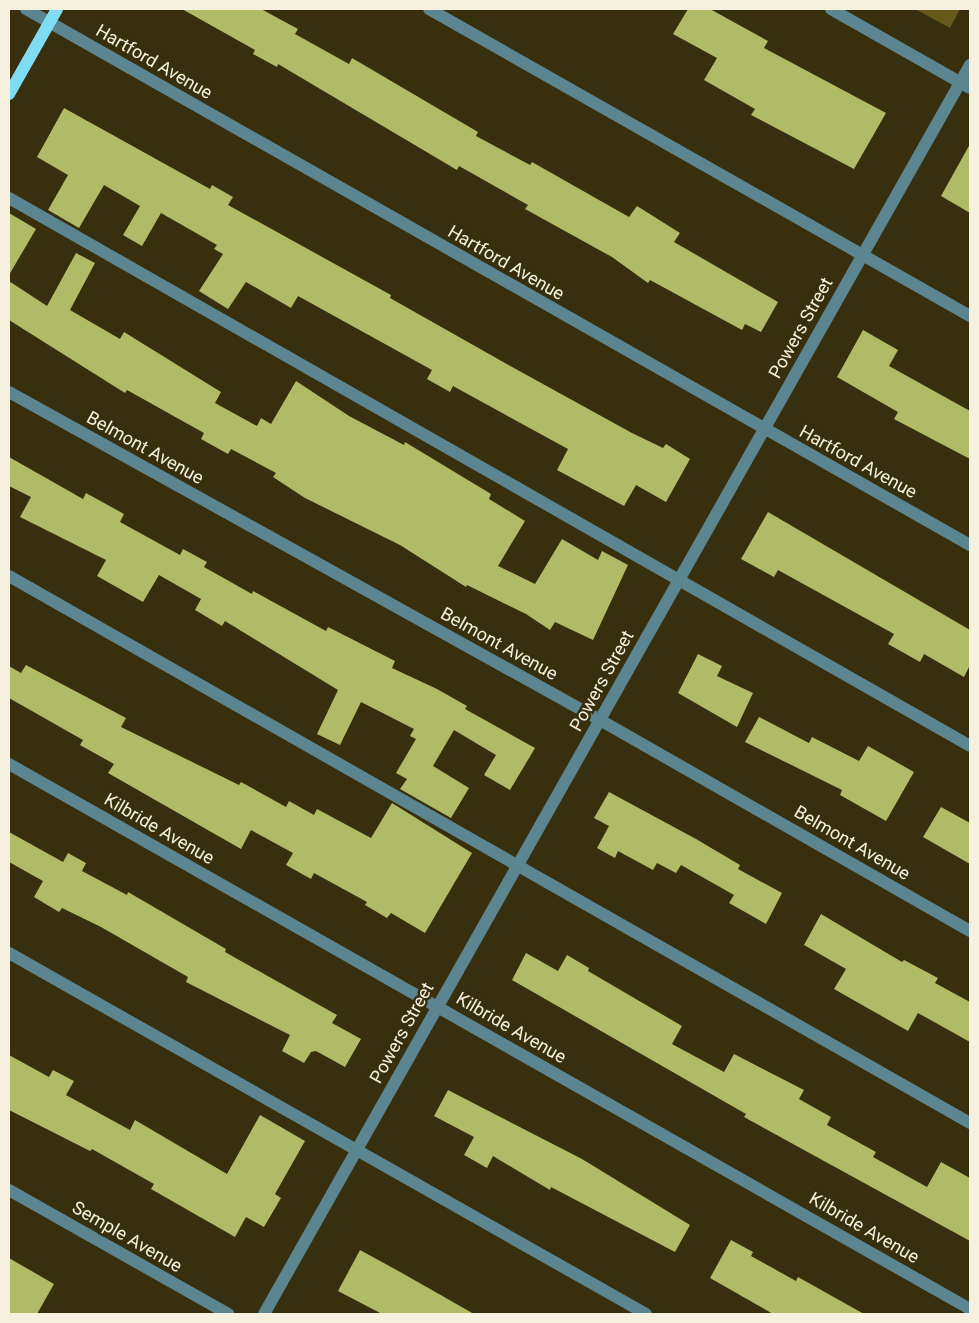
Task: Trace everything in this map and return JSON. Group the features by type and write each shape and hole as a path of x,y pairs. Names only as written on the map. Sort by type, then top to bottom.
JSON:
{"main road":[{"path":"9,94 57,9"}],"street":[{"name":"Hartford Avenue","path":"26,9 764,430 970,545"},
{"path":"429,9 970,316"},
{"path":"831,9 965,85"},
{"name":"Powers Street","path":"264,1314 863,255 965,85 970,65"},
{"path":"9,198 970,746"},
{"name":"Belmont Avenue","path":"9,392 600,720 970,931"},
{"path":"9,576 970,1123"},
{"name":"Kilbride Avenue","path":"9,764 970,1309"},
{"path":"9,953 646,1314"},
{"name":"Semple Avenue","path":"9,1190 228,1314"}],"shaded area":[{"path":"915,9 960,9 950,28"}],"building":[{"path":"182,9 261,9 298,29 295,34 349,64 352,58 478,132 476,136 530,165 532,162 629,217 637,206 680,233 674,242 778,302 761,332 745,324 742,330 650,280 648,283 612,257 525,209 528,205 459,166 457,170 278,64 277,67 253,54 255,50"},
{"path":"688,9 710,9 768,41 764,48 886,113 854,169 751,115 755,109 704,80 717,58 673,34"},
{"path":"64,108 210,189 212,185 233,197 228,205 391,295 390,298 505,363 632,433 663,448 666,444 690,459 666,502 636,485 624,506 557,470 568,449 453,386 450,392 427,379 432,370 298,296 291,308 246,282 228,309 199,291 223,254 214,249 217,245 161,213 142,246 123,235 140,206 104,185 79,228 48,210 68,175 37,157"},
{"path":"970,144 970,213 941,196"},
{"path":"9,213 36,229 9,275"},
{"path":"76,253 95,263 70,310 120,339 124,332 221,392 215,403 257,426 261,418 271,424 296,381 349,416 404,445 405,442 491,494 489,499 525,521 498,566 535,584 562,539 598,560 602,551 628,565 593,640 555,622 550,630 526,614 467,585 466,587 400,545 305,498 273,477 276,473 231,449 228,454 201,439 204,433 127,390 125,393 9,320 9,281 47,306"},
{"path":"863,330 898,350 889,366 970,411 970,459 894,419 898,412 837,377"},
{"path":"9,457 83,499 86,493 124,514 120,522 180,555 183,549 207,562 204,567 252,594 253,591 326,631 328,627 395,661 392,668 437,689 467,706 465,709 535,748 510,790 484,775 496,755 454,730 433,766 469,788 451,818 400,789 407,779 396,773 416,739 410,736 414,729 361,702 340,745 317,734 338,690 225,621 222,626 195,610 201,599 159,575 143,602 97,576 106,560 20,517 31,497 9,486"},
{"path":"768,512 970,630 970,665 964,677 924,654 920,662 888,644 894,634 778,570 774,577 741,559"},
{"path":"698,654 722,666 717,676 753,693 737,727 678,693"},
{"path":"26,665 126,718 121,727 239,785 241,782 286,807 289,801 314,815 317,809 371,838 392,803 472,853 425,933 391,913 387,918 365,905 367,902 314,873 311,879 286,865 293,853 251,830 241,849 108,773 114,764 80,745 83,740 9,698 9,666 21,673"},
{"path":"759,717 809,743 812,737 859,761 868,746 914,772 886,821 840,795 842,790 745,742"},
{"path":"609,792 696,839 740,865 738,869 782,893 766,924 729,903 734,895 681,865 676,873 657,863 653,870 618,851 615,858 597,848 609,826 594,818"},
{"path":"941,807 970,823 970,864 923,837"},
{"path":"9,832 63,862 68,853 86,863 82,871 127,895 128,892 226,949 225,952 337,1015 332,1023 361,1039 345,1067 316,1051 311,1052 304,1063 282,1051 290,1035 186,982 188,977 101,927 62,908 59,912 34,897 43,881 9,862"},
{"path":"821,914 902,962 904,960 938,978 935,983 970,1002 970,1042 918,1013 908,1031 834,989 846,969 804,945"},
{"path":"526,953 558,971 567,955 589,968 588,971 682,1026 672,1044 724,1072 734,1054 804,1090 799,1099 831,1117 827,1125 876,1152 873,1157 927,1187 941,1162 970,1178 970,1241 744,1117 746,1114 512,980"},
{"path":"9,1055 49,1077 53,1070 74,1081 66,1095 130,1130 135,1120 227,1174 260,1115 305,1141 275,1194 281,1198 264,1227 246,1217 235,1237 151,1189 154,1184 92,1149 90,1151 9,1110"},
{"path":"448,1090 582,1159 690,1225 675,1252 551,1187 550,1190 493,1156 487,1168 464,1155 474,1137 434,1116"},
{"path":"731,1240 753,1252 751,1256 796,1281 798,1277 864,1314 773,1314 710,1278"},
{"path":"360,1250 474,1314 382,1314 338,1291"},
{"path":"9,1258 54,1284 37,1314 9,1314"}]}
